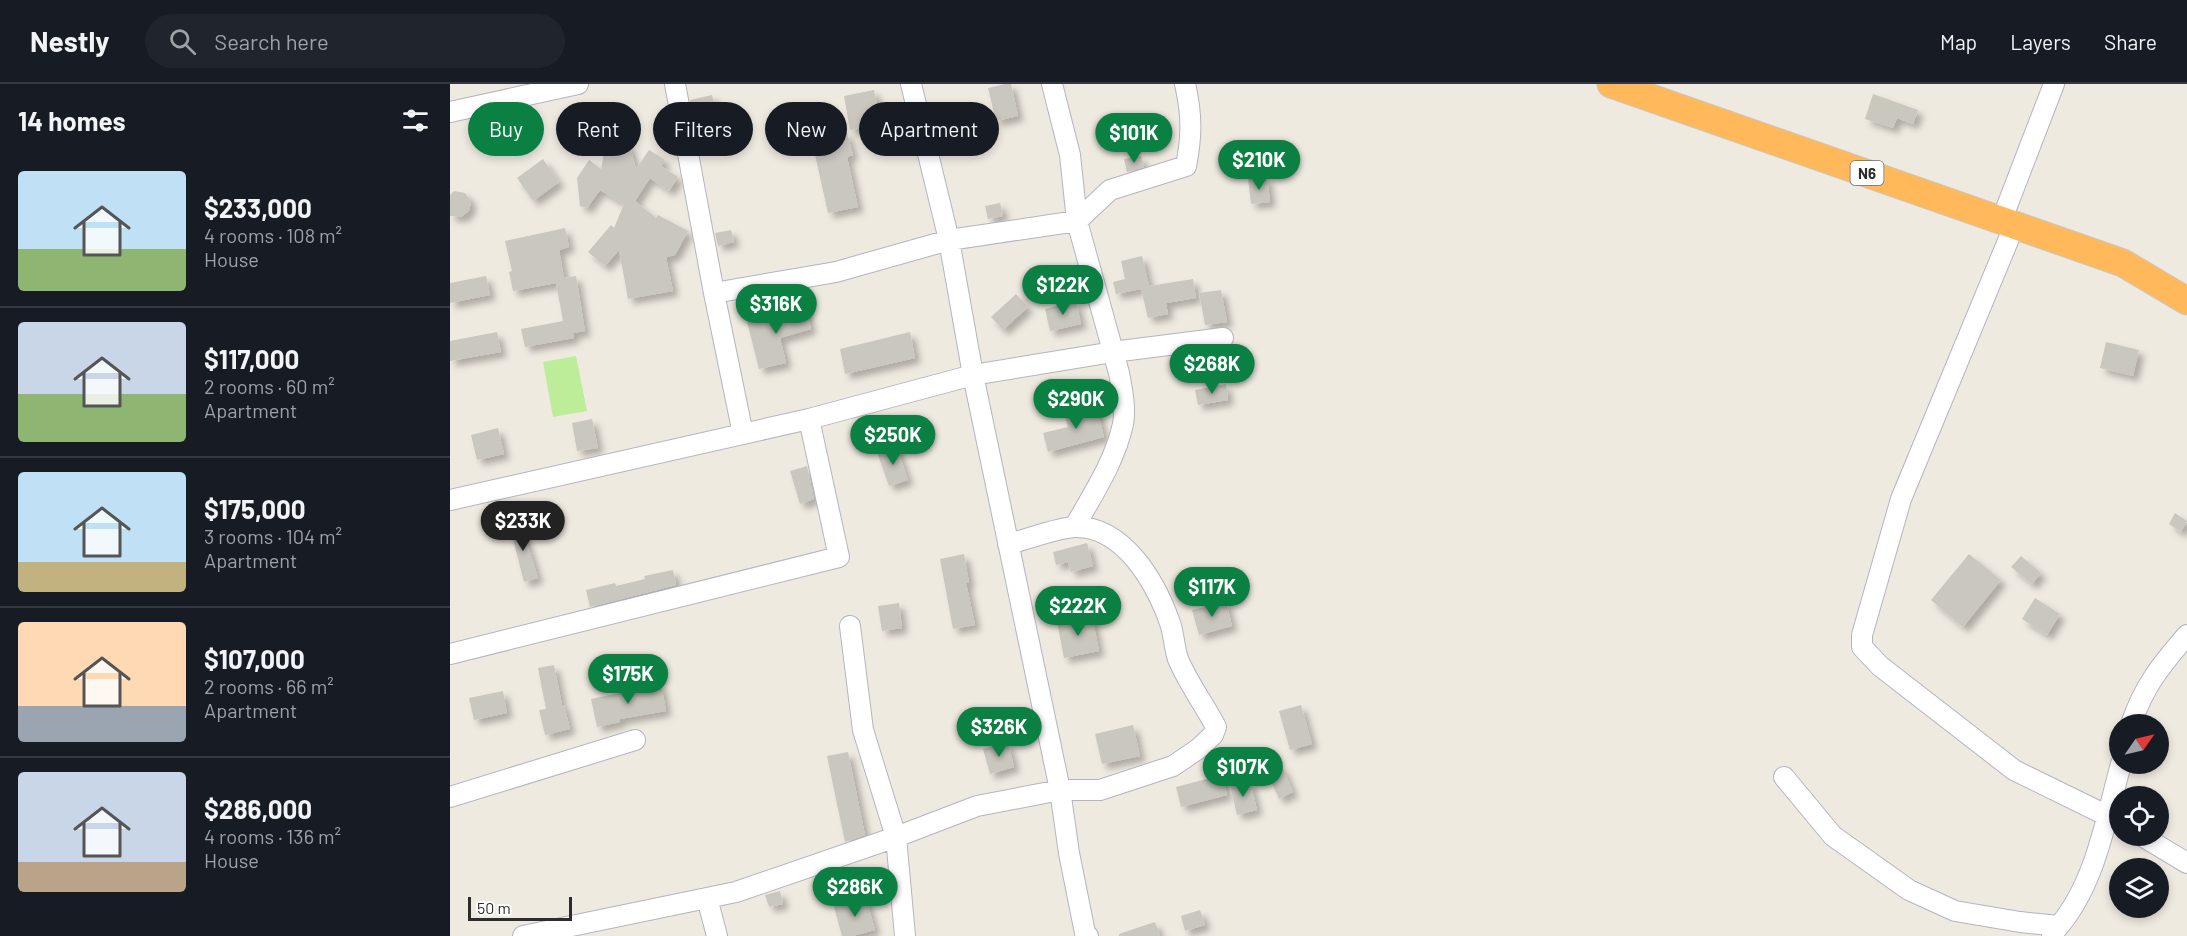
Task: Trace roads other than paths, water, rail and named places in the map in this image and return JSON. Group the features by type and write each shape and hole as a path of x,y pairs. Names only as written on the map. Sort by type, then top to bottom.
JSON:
{"highway":[{"name":"N6","path":"1611,84 2123,262 2187,301"}],"street":[{"path":"450,112 578,84"},
{"path":"675,84 743,434"},
{"path":"911,84 949,240 973,375 1060,790 1068,853 1084,935"},
{"path":"1052,84 1070,154 1077,221 1113,352 1123,398 1123,423 1107,468 1075,526"},
{"path":"714,293 837,272 949,240 1077,221 1110,190 1186,166 1191,138 1189,102 1185,84"},
{"path":"2054,84 2008,222 1901,499 1862,635 1862,647 1880,666 2014,770 2109,816"},
{"path":"450,500 809,419 973,375 1113,352 1223,338"},
{"path":"450,654 839,557 809,419"},
{"path":"523,936 736,892 977,807 1060,790 1100,790 1173,766 1198,749 1213,735 1216,727 1196,696 1178,658 1170,623 1150,579 1126,549 1100,531 1075,526 1008,544"},
{"path":"850,626 863,730 896,837 905,936"},
{"path":"2135,714 2143,693 2158,669 2187,635"},
{"path":"450,797 635,740"},
{"path":"1784,777 1833,836 1909,890 1955,911 2020,922 2054,931 2087,883 2109,828"},
{"path":"2159,846 2187,863"},
{"path":"707,898 717,936"}]}
